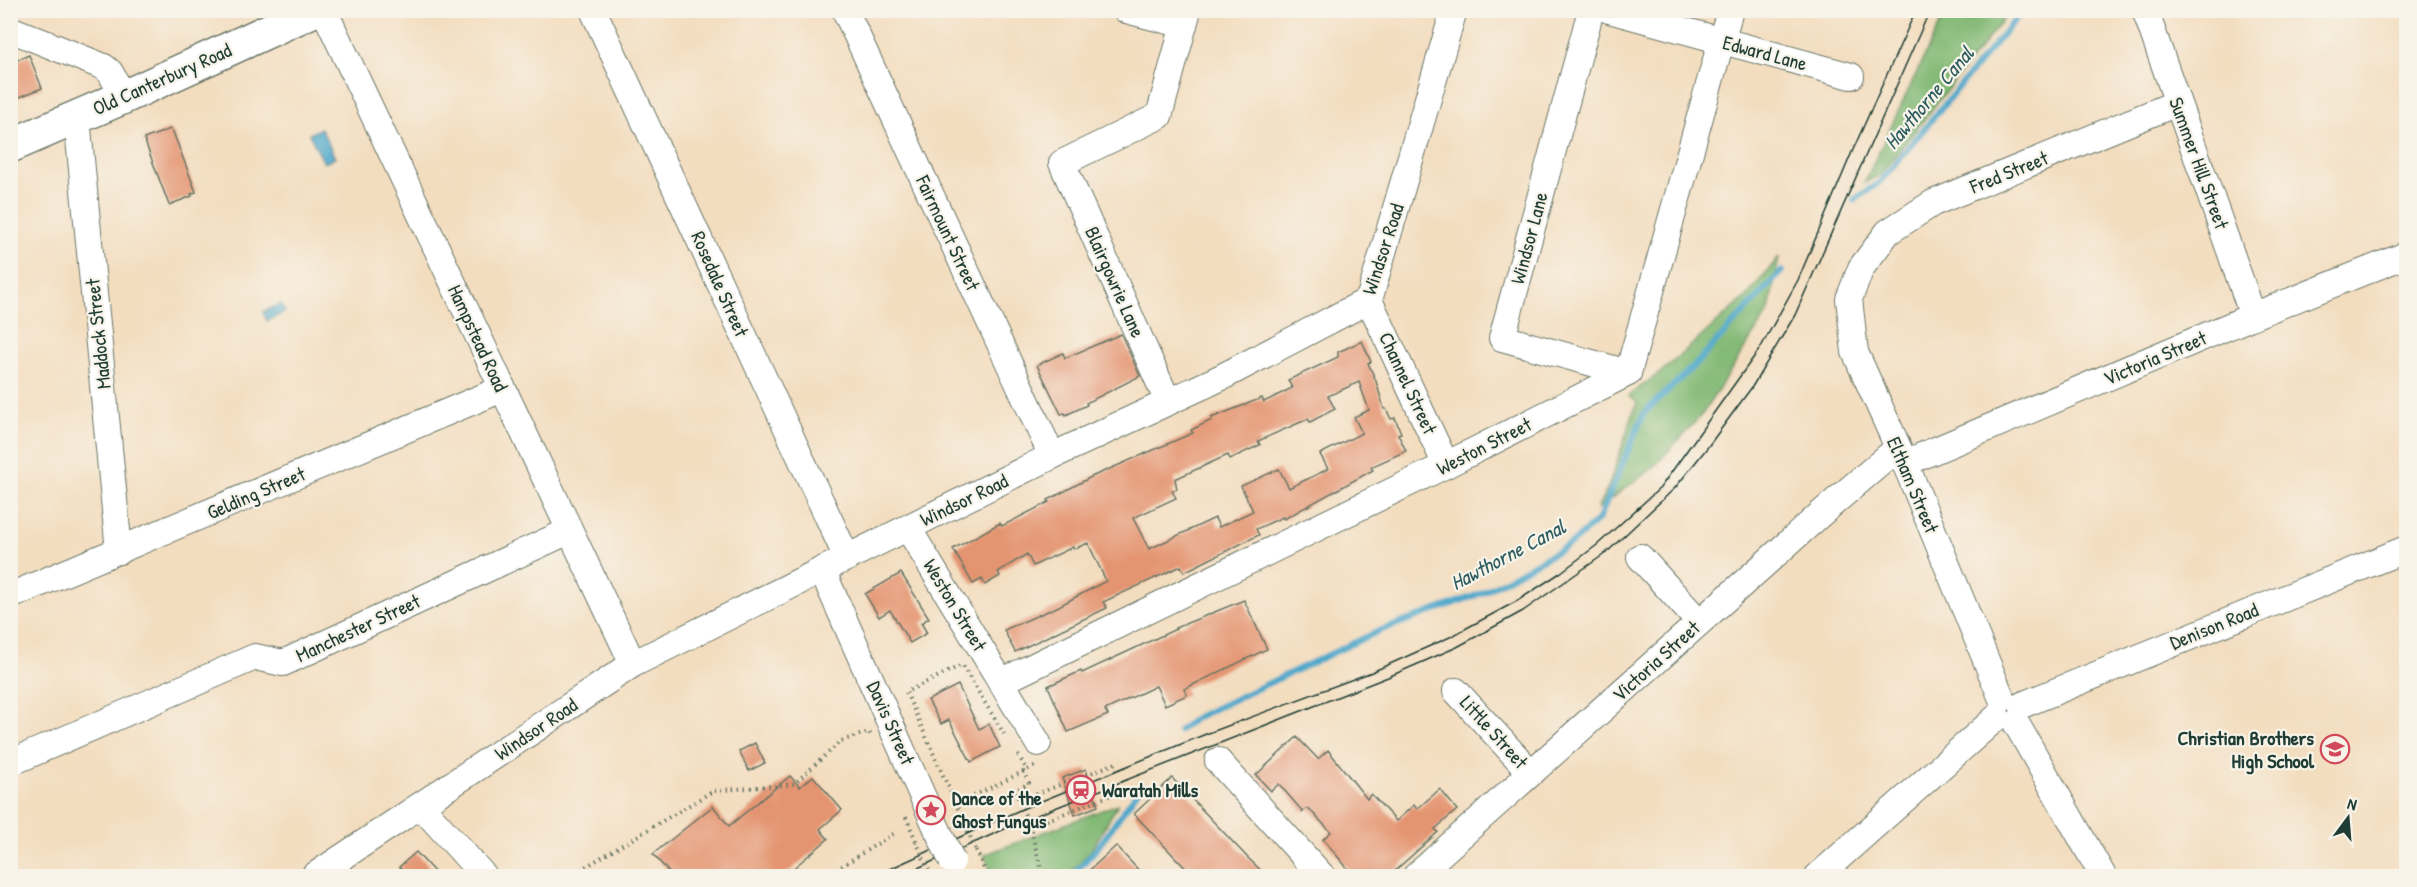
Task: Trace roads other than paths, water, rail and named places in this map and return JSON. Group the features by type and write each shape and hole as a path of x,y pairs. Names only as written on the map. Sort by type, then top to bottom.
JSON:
{"main road":[{"name":"Old Canterbury Road","path":"10,146 124,97 314,10"}],"street":[{"name":"Hampstead Road","path":"324,10 633,664"},
{"name":"Rosedale Street","path":"593,10 847,558"},
{"name":"Fairmount Street","path":"845,10 1052,456"},
{"path":"1126,10 1186,18"},
{"name":"Windsor Road","path":"314,876 633,664 1052,456 1222,377 1369,300 1454,10"},
{"name":"Windsor Lane","path":"1591,10 1502,338 1628,373"},
{"name":"Edward Lane","path":"1609,10 1851,76"},
{"path":"1628,373 1730,10"},
{"name":"Summer Hill Street","path":"2145,10 2253,316"},
{"name":"Blairgowrie Lane","path":"1168,402 1062,163 1158,116 1186,18"},
{"path":"10,29 104,67 116,81 124,97"},
{"name":"Fred Street","path":"1861,268 1888,232 1933,203 2177,103"},
{"name":"Maddock Street","path":"77,118 119,551"},
{"name":"Victoria Street","path":"1416,876 1824,511 1901,456 2406,255"},
{"name":"Eltham Street","path":"1861,268 1849,299 1855,352 2009,711 2103,876"},
{"name":"Channel Street","path":"1369,300 1446,465"},
{"name":"Weston Street","path":"1001,681 1446,465 1628,373"},
{"name":"Gelding Street","path":"10,596 502,389"},
{"name":"Weston Street","path":"908,528 1001,681 1026,747"},
{"name":"Manchester Street","path":"10,763 255,657 283,663 569,531"},
{"name":"Denison Road","path":"1818,876 2009,711 2406,549"},
{"path":"1640,557 1699,622"},
{"name":"Davis Street","path":"822,570 927,836 956,869"},
{"name":"Little Street","path":"1456,691 1531,773"},
{"path":"1218,761 1322,876"},
{"path":"421,806 483,876"}],"water":[{"path":"321,128 335,158 324,163 309,134"},
{"path":"281,304 285,312 267,321 263,312"}],"waterway":[{"name":"Hawthorne Canal","path":"1854,200 1880,182 2023,10"},
{"name":"Hawthorne Canal","path":"1179,731 1195,718 1379,631 1482,593 1572,543 1599,519 1644,413 1697,363 1782,271"},
{"name":"Hawthorne Canal","path":"1072,876 1098,847 1142,785"}],"tram line":[{"path":"874,876 1022,809 1206,734 1372,672 1450,637 1517,601 1597,545 1660,488 1761,347 1798,280 1916,10"},
{"path":"900,876 1027,819 1388,677 1457,647 1523,611 1606,553 1675,488 1707,448 1752,387 1795,315 1930,10"}],"place":[{"name":"Christian Brothers High School","path":"2335,749"},
{"name":"Waratah Mills","path":"1081,790"},
{"name":"Dance of the Ghost Fungus","path":"931,810"}]}
